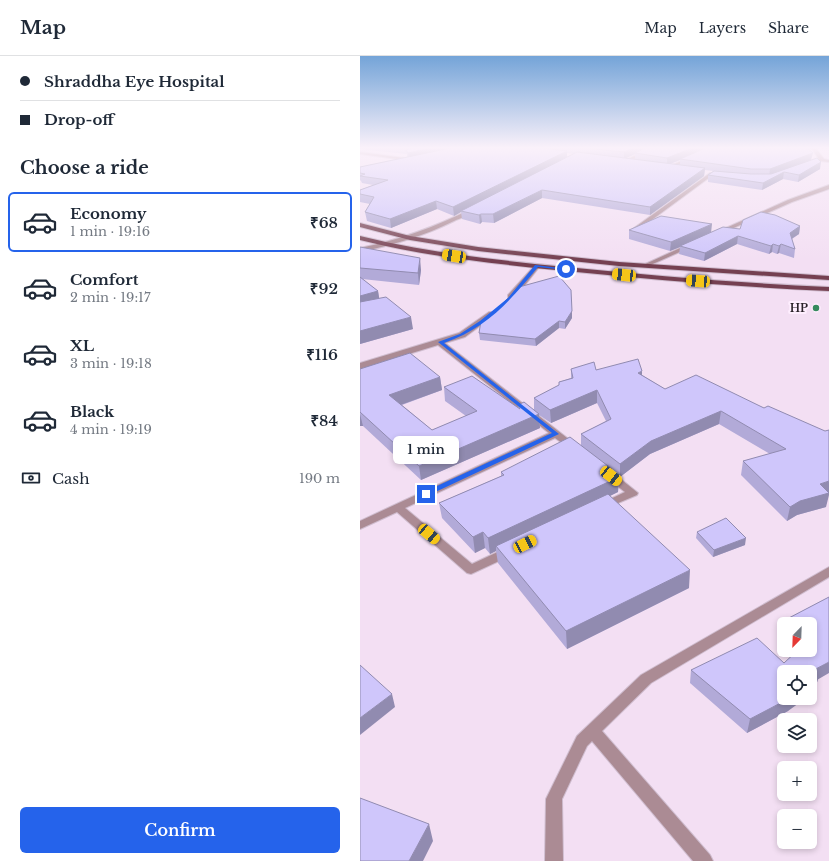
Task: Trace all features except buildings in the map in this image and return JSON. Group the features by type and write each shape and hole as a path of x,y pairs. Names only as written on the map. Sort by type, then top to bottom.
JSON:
{"main road":[{"path":"360,225 410,238 478,249 644,266 829,278"},
{"path":"360,238 388,246 537,266 742,285 829,289"}],"street":[{"path":"631,233 699,185"},
{"path":"710,236 790,201 829,187"},
{"path":"360,250 388,246 451,221 479,207"},
{"path":"644,266 695,243"},
{"path":"360,366 462,335 510,299 537,266"},
{"path":"440,342 586,456"},
{"path":"360,525 556,434"},
{"path":"597,466 633,493 598,510"},
{"path":"397,507 471,570 520,546"},
{"path":"554,861 554,799 582,741 646,679 829,571"},
{"path":"593,731 704,861"}],"place":[{"name":"HP","path":"816,308"}],"route":[{"path":"426,494 556,434 440,342 462,335 482,322 510,299 537,266 566,269"}]}
